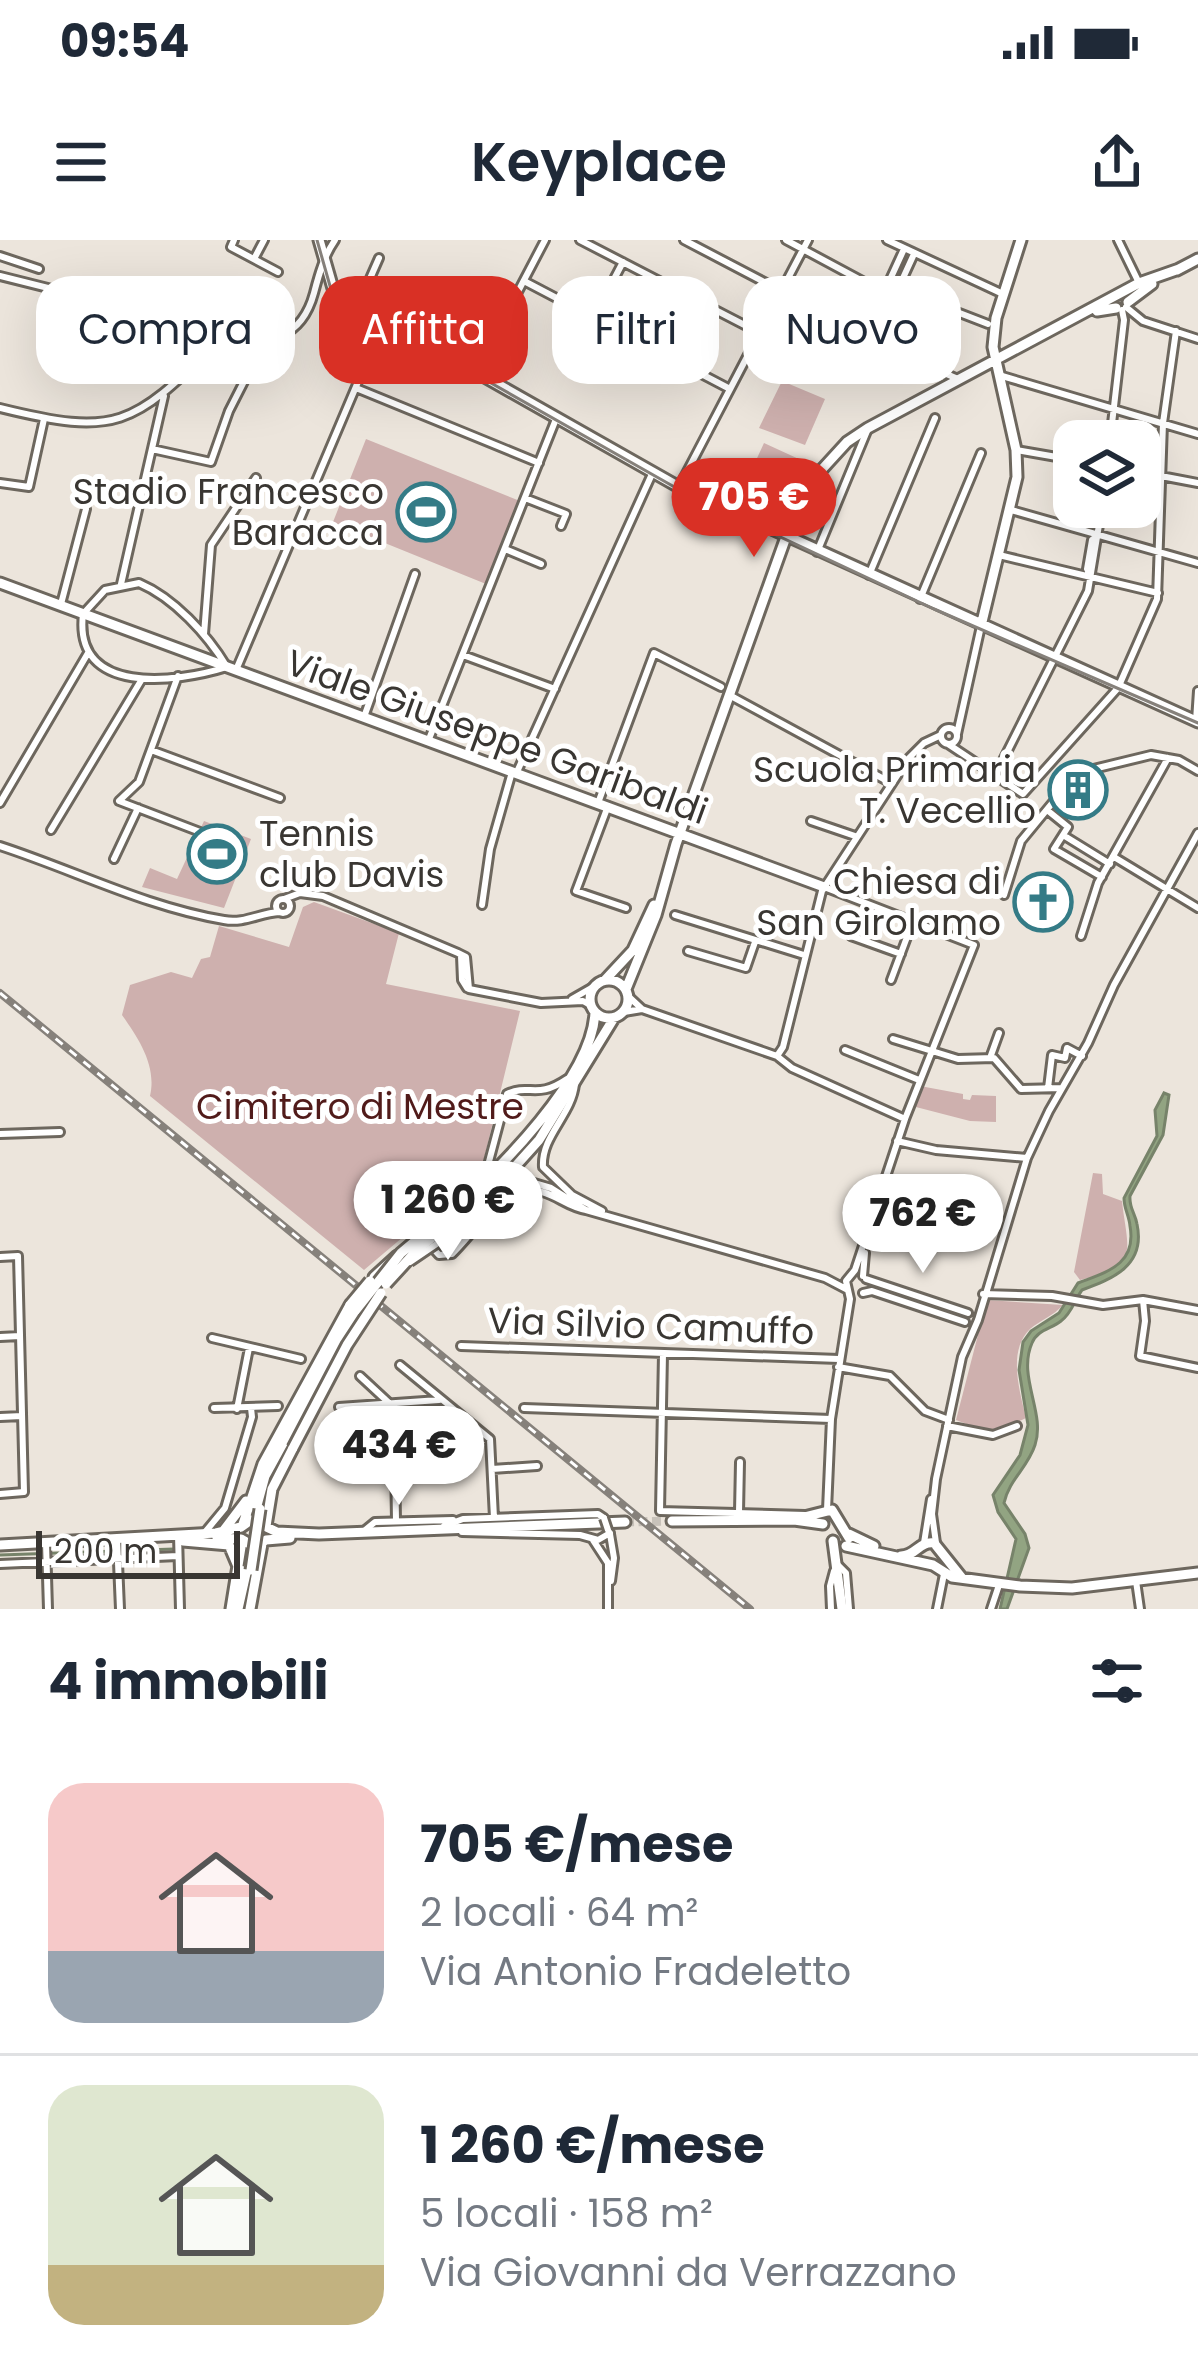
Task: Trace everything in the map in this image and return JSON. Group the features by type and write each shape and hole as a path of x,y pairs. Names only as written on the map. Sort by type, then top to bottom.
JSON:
{"street":[{"path":"234,240 231,247 278,272"},
{"path":"254,259 264,240"},
{"path":"320,240 329,276"},
{"path":"295,330 310,307 325,254 335,240"},
{"path":"526,276 544,240"},
{"path":"580,240 649,276"},
{"path":"684,240 755,276"},
{"path":"785,240 852,276"},
{"path":"789,276 808,240"},
{"path":"887,240 1003,294"},
{"path":"970,761 957,735 962,700 1017,477 1016,450 995,361 994,327 1021,240"},
{"path":"1118,240 1140,286"},
{"path":"891,276 904,249"},
{"path":"904,276 915,254"},
{"path":"0,256 39,269"},
{"path":"371,276 379,258"},
{"path":"961,378 1070,322 1121,303 1140,286 1198,259"},
{"path":"615,276 622,262"},
{"path":"0,276 36,285"},
{"path":"1121,303 1143,321 1198,339"},
{"path":"1113,420 1121,303"},
{"path":"961,314 988,324"},
{"path":"944,737 970,761 1023,794 1119,687 1158,592 1163,423 1176,331"},
{"path":"679,487 743,365"},
{"path":"998,376 1198,434"},
{"path":"719,383 730,389"},
{"path":"0,408 90,425 117,420 164,396 176,384"},
{"path":"152,449 211,462 243,384"},
{"path":"232,668 358,384"},
{"path":"496,384 652,474 1197,722 1198,691"},
{"path":"569,1001 604,980 633,950 659,895 786,537 815,477 847,442 949,384"},
{"path":"356,388 539,463"},
{"path":"121,584 164,396"},
{"path":"869,576 935,418"},
{"path":"0,483 29,487 44,419"},
{"path":"428,741 556,419"},
{"path":"817,552 868,428"},
{"path":"1016,450 1053,456"},
{"path":"919,599 981,453"},
{"path":"482,905 498,812 652,474"},
{"path":"1162,476 1198,483"},
{"path":"204,635 211,545 256,478"},
{"path":"525,498 566,514 561,526"},
{"path":"61,605 86,509"},
{"path":"1011,510 1198,562"},
{"path":"994,778 1092,578 1099,528"},
{"path":"505,549 541,564"},
{"path":"999,554 1158,592"},
{"path":"364,717 415,574"},
{"path":"139,583 157,590 232,668 142,679 114,674 88,653 82,639 83,614 105,590 139,583"},
{"name":"Viale Giuseppe Garibaldi","path":"0,584 974,945 932,1051"},
{"path":"0,803 88,653"},
{"path":"626,908 576,891 654,653 721,687"},
{"path":"464,655 555,689"},
{"path":"178,676 140,782 119,801 208,835"},
{"path":"51,830 142,679"},
{"path":"730,696 891,783"},
{"path":"944,737 962,700"},
{"path":"776,1056 783,1047 824,887 914,752 957,735"},
{"path":"944,737 957,735"},
{"path":"152,750 280,798"},
{"path":"1004,895 1021,841 1077,773 1151,755 1198,771"},
{"path":"1082,936 1102,878 1168,758"},
{"path":"114,859 138,808"},
{"path":"1047,810 1066,831 1198,908"},
{"path":"811,821 855,836"},
{"path":"1066,831 1054,849 1102,878"},
{"path":"928,1564 933,1496 971,1317 984,1292 1027,1157 1198,833"},
{"path":"0,846 222,920 247,920 300,892 317,894 458,953 468,961 469,989 541,1003 569,1001 619,1015 642,1009"},
{"path":"280,905 286,913 303,897 317,894"},
{"path":"240,1609 265,1475 355,1309 457,1218 571,1082 604,1029 619,1015 659,895"},
{"path":"675,914 804,955"},
{"path":"891,980 913,921"},
{"path":"850,936 901,954"},
{"path":"688,951 746,968 755,943"},
{"path":"604,980 616,981 642,1009 776,1056 792,1068 905,1120"},
{"path":"593,988 590,1035 571,1082 572,1102 545,1147 543,1167 572,1195 616,1218"},
{"path":"990,1058 999,1033"},
{"path":"893,1039 958,1059 990,1058 1017,1087 1062,1088"},
{"path":"1048,1088 1052,1055 1065,1058 1067,1048 1082,1056"},
{"path":"845,1050 920,1080"},
{"path":"845,1609 824,1516 848,1291 858,1276 897,1141 932,1051"},
{"path":"571,1082 546,1092 507,1094 487,1169 427,1221 423,1236 436,1253 452,1254 469,1232 512,1196 529,1190 823,1278 848,1291 875,1292 971,1317"},
{"path":"0,1134 60,1132"},
{"path":"897,1141 936,1150 1027,1157"},
{"path":"222,1532 254,1485 320,1355 401,1253 525,1184 551,1188 586,1210"},
{"path":"240,1609 265,1535 272,1489 379,1285 401,1253"},
{"path":"0,1257 18,1256 24,1492 0,1494"},
{"path":"823,1278 858,1276 971,1317"},
{"path":"858,1276 863,1292"},
{"path":"984,1292 1058,1296 1103,1305 1143,1300 1198,1310"},
{"path":"1143,1300 1139,1356 1198,1368"},
{"path":"0,1336 20,1336"},
{"path":"212,1338 301,1359"},
{"name":"Via Silvio Camuffo","path":"461,1346 839,1363 890,1376 925,1411 948,1423"},
{"path":"237,1408 249,1348"},
{"path":"663,1354 658,1506 667,1517 794,1520 835,1512 846,1542 830,1586 831,1609"},
{"path":"400,1365 490,1439 494,1518"},
{"path":"360,1376 389,1404"},
{"path":"339,1407 443,1400"},
{"path":"214,1408 278,1406"},
{"path":"206,1534 225,1508 251,1408"},
{"path":"524,1408 831,1419"},
{"path":"0,1417 22,1416"},
{"path":"948,1423 993,1435 1017,1426"},
{"path":"395,1458 396,1521"},
{"path":"739,1512 740,1462"},
{"path":"492,1469 537,1466"},
{"path":"246,1570 242,1533 254,1485"},
{"path":"667,1517 739,1512 808,1516"},
{"path":"364,1532 375,1522 598,1514 604,1518 614,1558 609,1590"},
{"path":"794,1520 824,1516"},
{"path":"180,1539 242,1533 255,1520 265,1535"},
{"path":"435,1529 457,1520"},
{"path":"242,1533 251,1547 265,1535 625,1522"},
{"path":"435,1529 603,1539 609,1532"},
{"path":"0,1564 46,1553 242,1533"},
{"path":"592,1538 608,1564 608,1609"},
{"path":"180,1539 229,1545 246,1570"},
{"path":"180,1539 180,1609"},
{"path":"832,1540 900,1556 930,1547"},
{"path":"846,1542 928,1564 944,1574 999,1585 1072,1588 1198,1574"},
{"path":"0,1544 46,1553 120,1548 178,1556"},
{"path":"928,1564 930,1547"},
{"path":"930,1547 962,1578"},
{"path":"120,1548 120,1609"},
{"path":"46,1553 48,1609"},
{"path":"937,1609 944,1574"},
{"path":"1136,1581 1140,1609"},
{"path":"991,1609 999,1585"}],"green space":[{"path":"781,384 825,399 805,445 759,428"},
{"name":"Stadio Francesco Baracca","path":"366,439 520,501 486,584 333,522"},
{"path":"764,443 801,460 779,519 690,478 700,458 706,461 704,467 737,482 734,490 741,493"},
{"name":"Tennis club Davis","path":"204,821 251,839 224,908 142,887 150,868 177,879"},
{"name":"Cimitero di Mestre","path":"314,902 399,933 386,984 520,1011 481,1171 364,1270 150,1096 149,1064 122,1015 130,985 171,972 192,978 201,959 210,957 219,926 289,947 303,907"},
{"path":"920,1086 963,1094 963,1099 970,1100 972,1095 996,1096 996,1122 970,1121 912,1106"},
{"path":"1093,1173 1102,1174 1103,1194 1122,1201 1126,1254 1113,1269 1080,1280 1074,1272"},
{"path":"987,1300 1063,1305 1030,1329 1019,1349 1017,1372 1026,1418 993,1434 956,1420"}],"shaded area":[{"path":"1164,1093 1169,1095 1163,1135 1130,1196 1138,1238 1131,1260 1115,1275 1082,1290 1065,1318 1032,1343 1028,1369 1037,1420 1035,1445 1004,1503 1029,1548 1007,1609 1000,1609 1016,1539 993,1495 1020,1455 1028,1425 1019,1370 1023,1342 1059,1313 1078,1283 1117,1265 1129,1250 1124,1198 1157,1136 1155,1110"}],"waterway":[{"path":"0,1555 174,1549"}],"tunnel":[{"path":"625,1522 672,1521"}],"tram line":[{"path":"317,240 332,293 356,319 475,374 678,489 934,609 1198,723"}],"railway":[{"path":"0,993 750,1609"}],"place":[{"name":"Stadio Francesco Baracca","path":"426,512"},
{"name":"Scuola Primaria T. Vecellio","path":"1078,790"},
{"name":"Tennis club Davis","path":"217,854"},
{"name":"Chiesa di San Girolamo","path":"1043,902"}]}
